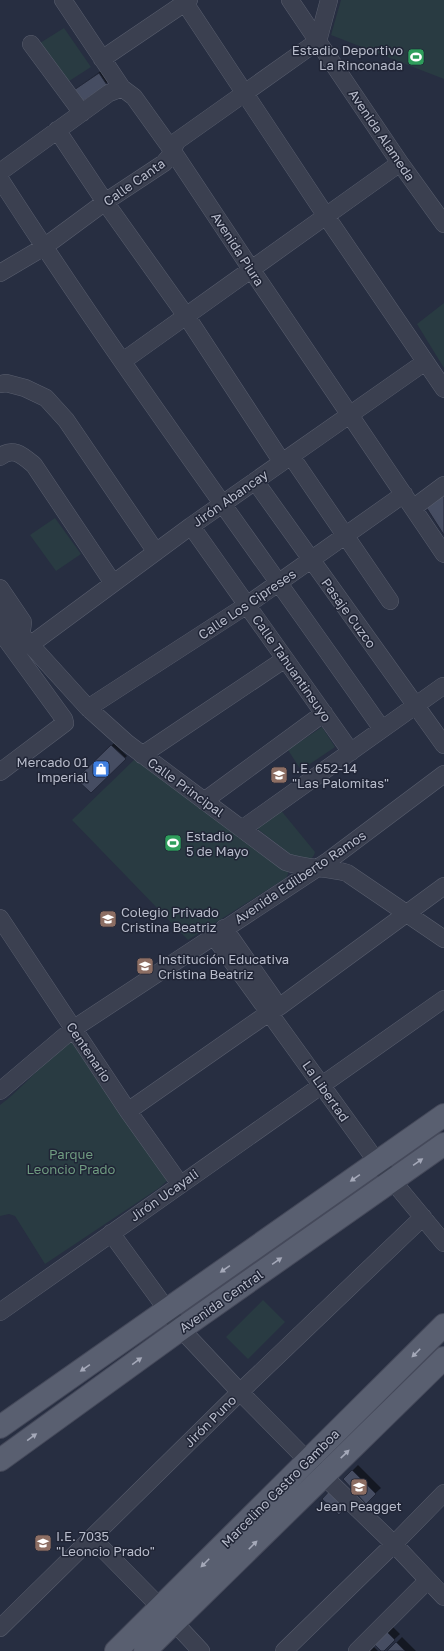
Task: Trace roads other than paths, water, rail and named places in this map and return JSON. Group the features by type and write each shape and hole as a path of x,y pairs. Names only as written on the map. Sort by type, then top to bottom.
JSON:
{"main road":[{"name":"Avenida Central","path":"0,1427 444,1115"},
{"name":"Avenida Central","path":"0,1460 181,1329 444,1144"},
{"name":"Marcelino Castro Gamboa","path":"116,1651 167,1615 316,1468 444,1325"},
{"name":"Marcelino Castro Gamboa","path":"316,1468 444,1358"},
{"name":"Marcelino Castro Gamboa","path":"145,1651 167,1615"}],"street":[{"name":"Avenida Piura","path":"63,0 122,88 134,96 172,150 444,554"},
{"name":"Avenida Alameda","path":"290,0 400,163 444,224"},
{"path":"318,41 329,0"},
{"path":"102,59 185,1 326,216 444,389"},
{"name":"Calle Canta","path":"0,273 44,247 105,202 164,163 177,141 318,41"},
{"path":"31,44 82,113"},
{"path":"0,172 109,93 122,88"},
{"path":"57,130 105,202 286,459 346,535 390,601"},
{"path":"123,361 400,163"},
{"path":"0,179 44,247 221,504 382,729"},
{"name":"Jirón Abancay","path":"25,639 113,583 221,504 425,362"},
{"path":"0,384 6,383 25,388 46,398 66,420 156,552"},
{"path":"0,457 8,451 19,453 34,465 113,583"},
{"name":"Pasaje Cuzco","path":"255,481 444,745"},
{"path":"413,508 444,485"},
{"name":"Calle Los Cipreses","path":"88,708 247,605 404,494"},
{"name":"Calle Tahuantinsuyo","path":"191,526 351,752"},
{"path":"0,588 23,622 25,639"},
{"name":"Calle Principal","path":"0,611 88,708 142,755 286,862 300,866 333,869 347,873 444,939"},
{"path":"0,631 64,719 65,723 0,772"},
{"path":"142,755 286,659"},
{"path":"242,829 443,686"},
{"path":"204,801 324,713"},
{"name":"Avenida Edilberto Ramos","path":"3,1083 73,1029 316,868 444,774"},
{"path":"128,1111 274,1009 444,886"},
{"name":"Centenario","path":"1,922 128,1111 180,1184"},
{"name":"La Libertad","path":"219,932 380,1159 444,1243"},
{"name":"Jirón Ucayali","path":"0,1312 180,1184 327,1083 444,999"},
{"name":"La Libertad","path":"395,1178 444,1227"},
{"name":"Jirón Puno","path":"0,1628 240,1392 423,1216"},
{"path":"111,1233 181,1329 240,1392 394,1544 444,1597"},
{"path":"284,1651 444,1493"},
{"path":"92,1538 201,1651"},
{"path":"357,1651 428,1580"}],"place":[{"name":"Estadio Deportivo La Rinconada","path":"416,57"},
{"name":"Mercado 01 Imperial","path":"101,769"},
{"name":"I.E. 652-14 \"Las Palomitas\"","path":"279,775"},
{"name":"Estadio 5 de Mayo","path":"173,843"},
{"name":"Colegio Privado Cristina Beatriz","path":"108,919"},
{"name":"Institución Educativa Cristina Beatriz","path":"145,966"},
{"name":"Jean Peagget","path":"359,1487"},
{"name":"I.E. 7035 \"Leoncio Prado\"","path":"43,1543"}],"park label":[{"name":"Parque Leoncio Prado","path":"71,1162"}]}
